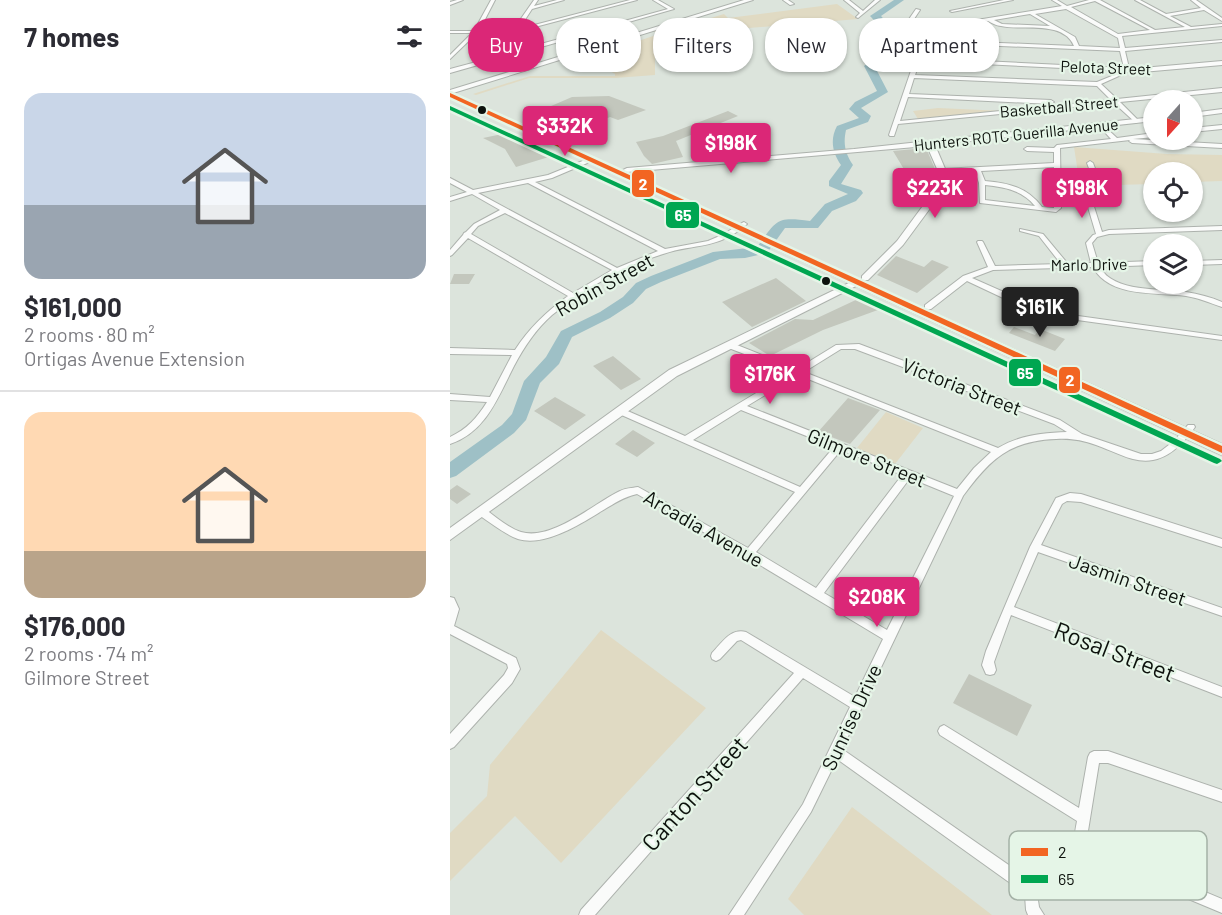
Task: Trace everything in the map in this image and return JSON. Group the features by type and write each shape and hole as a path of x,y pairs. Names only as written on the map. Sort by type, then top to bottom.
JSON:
{"main road":[{"path":"451,92 590,160 1188,430 1222,450"},
{"path":"451,92 627,170 740,226"},
{"path":"860,281 928,307 1009,349"},
{"path":"1188,430 1222,441"}],"street":[{"path":"450,4 461,0"},
{"path":"484,18 494,0"},
{"path":"522,18 536,0"},
{"path":"530,8 562,0"},
{"path":"544,24 635,0"},
{"path":"544,45 672,9 655,0"},
{"path":"451,92 750,0"},
{"path":"783,0 792,4"},
{"path":"846,0 862,12"},
{"path":"858,17 878,0"},
{"path":"952,10 1011,0"},
{"path":"1054,0 1118,35 1222,25"},
{"path":"999,18 1095,0 1154,31"},
{"path":"1137,0 1190,28"},
{"path":"1143,3 1155,0"},
{"path":"1193,0 1222,20"},
{"path":"1167,15 1206,8"},
{"path":"912,18 918,10"},
{"path":"1031,13 1073,38 1077,48"},
{"path":"999,25 1056,28"},
{"path":"450,32 468,33"},
{"path":"913,76 1098,84 1123,74 1127,69 1118,35"},
{"path":"450,58 468,40"},
{"path":"999,44 1123,50 1222,41"},
{"name":"Pelota Street","path":"999,63 1142,70 1222,63"},
{"path":"450,71 468,66"},
{"path":"892,135 914,72"},
{"path":"1098,84 1136,121"},
{"name":"Basketball Street","path":"896,123 1222,90"},
{"path":"906,95 1083,103"},
{"path":"1203,114 1222,111"},
{"name":"Hunters ROTC Guerilla Avenue","path":"627,170 854,151 1143,120"},
{"path":"1203,129 1222,127"},
{"path":"1104,128 1118,139"},
{"path":"1137,139 1143,138"},
{"path":"1027,149 1056,150 1060,146 1118,139 1222,146"},
{"path":"450,536 673,374 860,281 900,243 928,205 941,193 942,171 930,143"},
{"path":"978,170 982,183 981,200 988,204 1052,210 1058,208 1056,150"},
{"path":"450,199 473,192 550,177 590,160"},
{"path":"1090,163 1096,180 1089,184 1088,197 1099,234"},
{"path":"942,171 1057,165"},
{"path":"450,180 618,271"},
{"path":"528,181 664,251"},
{"path":"982,183 1010,185 1034,199 1040,208"},
{"path":"450,254 476,225 505,210"},
{"name":"Robin Street","path":"450,441 470,431 482,418 517,352 539,324 573,296 618,271 664,251 715,241 740,226"},
{"path":"1222,228 1099,234 1089,243 1095,263 1102,276 1110,282 1131,288 1184,293 1222,304"},
{"path":"1022,230 1038,232 1065,264"},
{"path":"466,234 573,296"},
{"path":"980,242 992,268"},
{"path":"1203,262 1222,262"},
{"name":"Marlo Drive","path":"928,307 966,278 992,268 1143,263"},
{"path":"966,278 1021,303 1070,316 1121,326 1222,338"},
{"path":"729,345 797,374 997,451"},
{"name":"Victoria Street","path":"797,374 839,347 856,346 1058,422 1081,436"},
{"path":"450,351 517,352"},
{"path":"687,439 797,374"},
{"path":"450,397 493,399"},
{"name":"Gilmore Street","path":"741,407 959,494"},
{"path":"621,411 801,491"},
{"name":"Sunrise Drive","path":"736,915 807,808 959,494 976,471 997,451 1019,441 1041,436 1081,436 1124,454 1147,458 1166,453 1188,430"},
{"path":"749,553 839,447"},
{"path":"817,595 908,474"},
{"name":"Arcadia Avenue","path":"482,512 521,536 536,538 550,534 624,493 638,490 749,553 888,637"},
{"path":"990,670 987,661 1035,547 1058,501 1067,497 1082,498 1222,543"},
{"name":"Jasmin Street","path":"1035,547 1222,612"},
{"path":"450,601 454,609 450,624"},
{"name":"Rosal Street","path":"1009,610 1222,692"},
{"path":"450,629 512,661 514,669 508,679 450,743"},
{"path":"716,656 734,637 742,635 857,705"},
{"name":"Canton Street","path":"586,915 802,672"},
{"path":"944,731 1084,818"},
{"path":"835,751 1009,874"},
{"path":"1082,831 1094,757 1107,757 1222,796"},
{"path":"1032,900 1036,915"},
{"path":"1207,900 1222,906"}],"shaded area":[{"path":"837,4 858,19 765,18 765,27 753,28 753,18 728,18"},
{"path":"724,14 728,18 711,18"},
{"path":"653,36 653,72 655,75 615,78 529,78 473,94 530,76 615,76 612,72 641,72 641,40"},
{"path":"938,108 1005,111 918,119 913,111"},
{"path":"1074,147 1167,154 1222,155 1222,181 1203,182 1203,162 1143,162 1143,184 1080,186"},
{"path":"886,412 923,428 895,464 857,448"},
{"path":"601,630 706,708 561,863 515,816 450,881 450,833 487,796 490,765"},
{"path":"852,807 992,915 804,915 788,899"}],"building":[{"path":"609,96 646,110 618,120 610,117 575,133 528,116 572,97"},
{"path":"728,111 738,116 676,141 683,157 652,164 636,142 663,136"},
{"path":"507,133 552,156 516,167 505,149 483,138"},
{"path":"926,148 935,169 905,171 893,151"},
{"path":"896,256 924,267 932,260 949,267 917,293 877,275"},
{"path":"454,274 475,274 469,284 450,284"},
{"path":"776,278 806,301 752,327 722,302"},
{"path":"860,298 886,307 823,330 770,356 749,343 795,319 813,320"},
{"path":"1014,327 1035,335 1040,329 1065,339 1055,351 1009,333"},
{"path":"613,356 641,379 621,390 593,366"},
{"path":"555,397 586,415 565,430 534,411"},
{"path":"848,398 880,410 850,444 818,432"},
{"path":"633,430 655,443 637,457 615,444"},
{"path":"457,485 471,494 457,504 450,499 450,490"},
{"path":"969,674 1032,705 1017,736 953,703"}],"waterway":[{"path":"450,471 508,429 520,416 532,381 553,360 566,334 605,315 628,300 641,286 718,255 745,254 762,250 780,225 790,222 813,225 830,207 848,200 857,193 835,186 835,181 847,165 840,152 841,128 864,120 865,116 855,109 859,104 883,92 869,66 897,47 898,40 875,16 900,0"}],"transit line":[{"name":"2","path":"450,95 1222,450"},
{"name":"65","path":"450,108 1217,461"}]}
